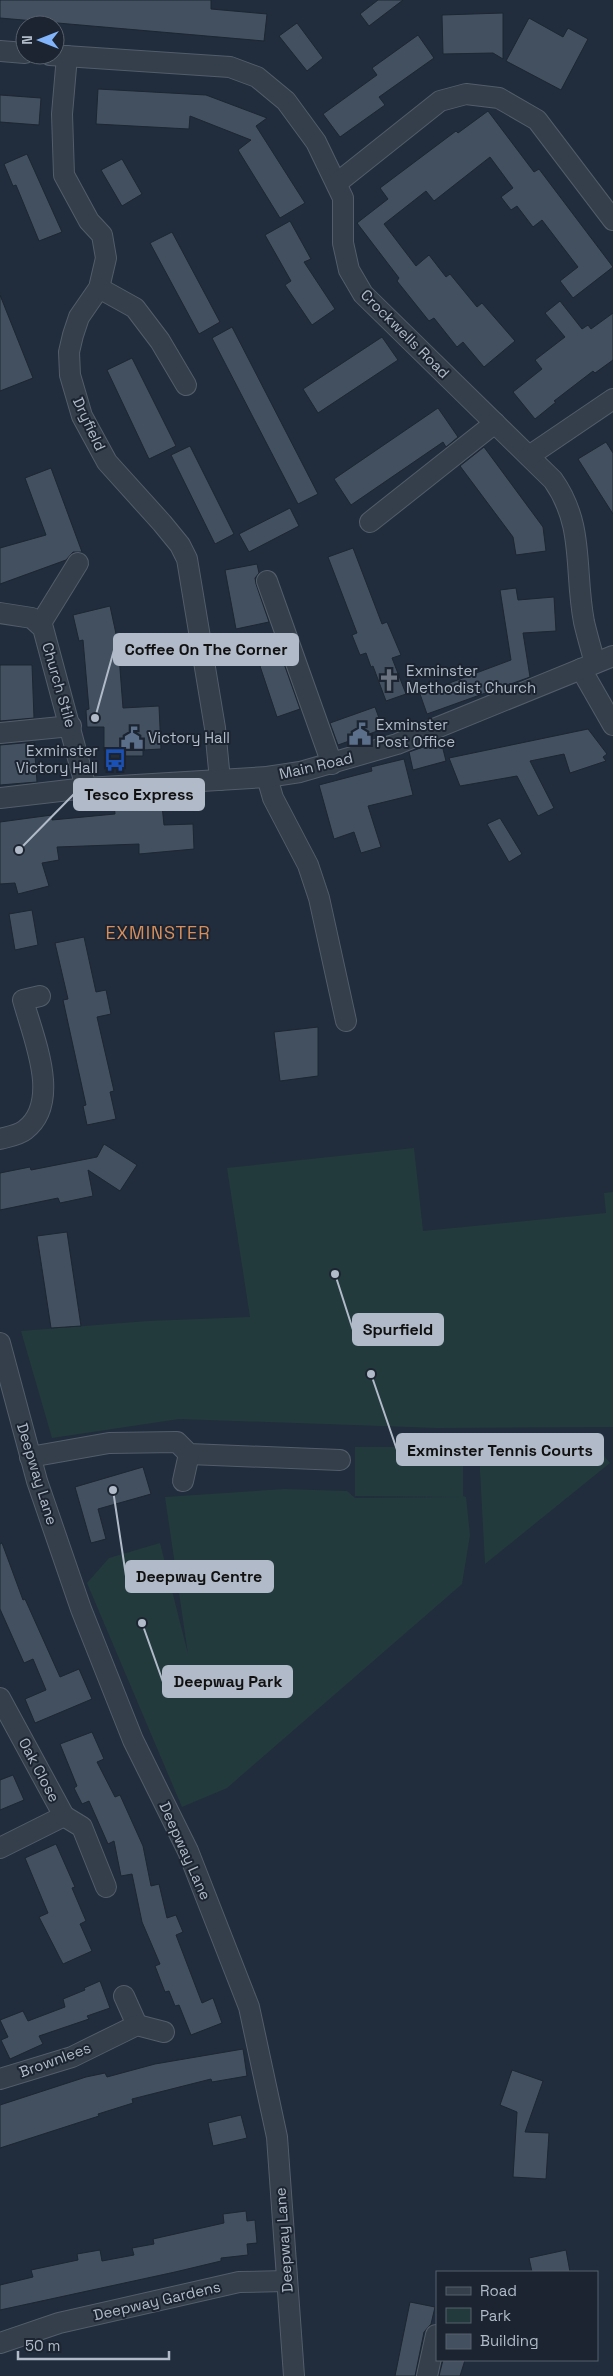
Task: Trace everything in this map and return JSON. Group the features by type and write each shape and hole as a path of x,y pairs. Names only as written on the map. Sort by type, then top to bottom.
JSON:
{"street":[{"path":"0,51 15,52"},
{"name":"Crockwells Road","path":"65,56 230,67 257,77 286,101 316,142 344,198 344,244 349,270 363,294 553,480 565,498 571,514 584,621 613,725"},
{"name":"Dryfield","path":"59,65 64,175 89,221 102,235 106,258 99,288 79,317 73,336 69,352 70,375 82,416 107,462 162,523 180,546 187,559 215,728 220,780"},
{"path":"337,183 440,101 466,94 499,98 537,120 613,220"},
{"path":"99,288 135,308 160,341 186,385"},
{"path":"529,456 613,399"},
{"path":"370,522 495,423"},
{"path":"41,623 78,563"},
{"path":"267,582 332,764"},
{"name":"Church Stile","path":"0,613 32,618 41,623 71,726 86,788"},
{"name":"Main Road","path":"0,798 86,788 267,777 332,764 415,737 596,662"},
{"path":"0,733 71,726"},
{"path":"267,777 273,798 311,873 319,898 346,1021"},
{"path":"0,1139 25,1131 42,1112 44,1084 23,1000"},
{"name":"Deepway Lane","path":"0,1343 30,1457 81,1609 133,1740 188,1851 249,2006 277,2137 294,2376"},
{"path":"30,1457 109,1443 177,1442 189,1454 340,1460"},
{"path":"183,1481 189,1454"},
{"name":"Oak Close","path":"0,1698 64,1816 82,1827 106,1887"},
{"name":"Oak Close","path":"0,1848 64,1816"},
{"path":"124,1996 137,2025 164,2032"},
{"name":"Brownlees","path":"0,2079 72,2057 137,2025"},
{"name":"Deepway Gardens","path":"0,2342 59,2324 239,2282 286,2281"},
{"path":"427,2376 436,2335"}],"green space":[{"path":"414,1148 423,1231 606,1213 604,1193 613,1192 613,1427 438,1428 179,1419 52,1438 21,1331 148,1321 250,1317 227,1168"},
{"path":"355,1447 463,1447 463,1496 466,1497 470,1535 462,1584 227,1788 182,1807 87,1583 109,1558 160,1543 188,1654 165,1497 284,1489 347,1491 355,1498 459,1497 355,1496"},
{"path":"599,1450 610,1463 485,1564 479,1451"}],"building":[{"path":"0,0 211,0 211,9 267,14 264,41 65,24 65,15 15,15 15,19 0,18"},
{"path":"378,0 403,0 369,26 360,14"},
{"path":"503,13 503,59 493,53 443,54 442,15"},
{"path":"529,18 563,37 568,28 588,39 561,90 506,61"},
{"path":"297,23 323,58 307,71 279,36"},
{"path":"418,35 434,58 379,97 385,105 340,137 323,114 377,75 372,68"},
{"path":"98,89 206,95 267,118 256,126 305,203 280,218 238,150 251,140 190,116 189,129 96,124"},
{"path":"0,95 41,98 39,125 0,122"},
{"path":"488,111 534,172 539,169 613,267 573,298 560,281 578,267 542,220 533,227 517,206 511,210 501,197 513,188 490,157 434,201 426,191 384,224 416,266 429,255 446,277 450,274 477,307 482,303 515,341 484,367 463,342 457,347 434,318 429,321 397,281 399,278 357,223 388,199 380,188 456,131 458,133"},
{"path":"27,154 62,232 39,241 16,185 13,186 4,164"},
{"path":"122,159 142,194 122,206 101,170"},
{"path":"290,221 311,259 304,262 335,309 312,325 285,285 291,281 265,235"},
{"path":"172,232 220,322 199,334 150,243"},
{"path":"0,295 33,378 0,391"},
{"path":"560,301 582,329 588,325 591,329 613,313 613,360 595,373 593,371 554,401 556,402 535,419 513,392 542,369 535,360 565,337 545,313"},
{"path":"232,327 318,494 298,504 212,338"},
{"path":"382,337 398,360 318,413 303,389"},
{"path":"132,358 176,446 149,459 107,370"},
{"path":"438,408 458,437 446,447 443,442 351,505 334,479"},
{"path":"606,442 613,453 613,514 578,459"},
{"path":"190,446 234,534 215,544 171,455"},
{"path":"484,447 543,527 546,551 516,555 513,537 460,466"},
{"path":"51,468 82,552 73,552 66,560 0,584 0,548 46,535 25,478"},
{"path":"290,508 299,526 249,552 239,534"},
{"path":"353,548 382,624 387,622 401,655 392,658 406,694 386,701 366,653 360,655 352,635 357,633 328,557"},
{"path":"257,564 259,573 255,578 256,584 269,622 236,629 225,570"},
{"path":"516,588 518,600 554,597 556,631 523,633 530,677 427,714 420,694 511,660 500,590"},
{"path":"110,606 118,643 123,708 159,706 161,749 143,750 143,756 122,756 122,750 104,751 104,727 87,727 86,710 89,709 83,640 79,641 73,615"},
{"path":"282,658 300,709 277,717 260,666"},
{"path":"0,665 32,665 34,718 0,721"},
{"path":"375,707 383,729 338,745 330,723"},
{"path":"588,729 607,754 603,757 606,761 570,773 564,754 530,761 554,808 538,816 517,776 460,786 449,758"},
{"path":"441,741 446,761 413,770 409,752"},
{"path":"34,742 37,782 0,785 0,745"},
{"path":"404,759 413,795 368,806 381,847 361,853 354,832 334,839 319,785 372,771 371,767"},
{"path":"161,796 164,825 193,824 194,849 139,854 139,844 57,847 59,860 42,863 49,886 18,894 15,883 0,884 0,822 52,815 52,820 115,814 114,803 138,802 137,798"},
{"path":"500,818 522,854 509,862 487,824"},
{"path":"32,910 38,945 15,950 9,914"},
{"path":"84,937 96,992 106,990 111,1014 97,1017 114,1091 110,1092 116,1119 87,1125 83,1106 86,1105 63,1000 68,999 55,943"},
{"path":"318,1027 318,1076 280,1081 274,1032"},
{"path":"104,1144 137,1165 120,1191 88,1170 93,1196 60,1203 58,1198 0,1210 0,1173 30,1167 31,1170 97,1157"},
{"path":"67,1232 81,1326 51,1328 37,1236"},
{"path":"143,1467 151,1494 98,1509 106,1539 91,1543 75,1487"},
{"path":"2,1543 23,1600 25,1599 60,1677 79,1669 92,1699 35,1723 25,1699 46,1690 33,1659 24,1663 0,1609 0,1544"},
{"path":"92,1732 104,1759 97,1762 115,1797 120,1795 143,1846 151,1886 159,1884 167,1918 176,1915 183,1932 176,1935 202,2003 213,1998 222,2023 191,2035 179,2005 175,2006 169,1991 165,1992 155,1966 160,1964 142,1922 132,1874 121,1876 114,1841 108,1844 89,1801 82,1804 74,1788 77,1786 60,1744"},
{"path":"13,1775 24,1800 0,1810 0,1780"},
{"path":"56,1844 75,1887 72,1888 86,1921 80,1924 92,1951 63,1964 39,1917 48,1913 25,1858"},
{"path":"100,1981 110,2008 87,2016 89,2019 39,2036 43,2044 10,2059 1,2040 8,2037 0,2020 23,2011 28,2021 65,2007 63,1999 85,1990 84,1988"},
{"path":"243,2049 247,2076 212,2082 211,2079 132,2099 133,2103 98,2114 99,2116 0,2148 0,2105 86,2077 105,2073 107,2077 155,2064"},
{"path":"512,2070 543,2081 525,2132 549,2133 546,2179 513,2177 517,2112 500,2105"},
{"path":"241,2115 247,2138 213,2146 208,2123"},
{"path":"246,2211 247,2221 255,2220 257,2243 247,2244 248,2255 221,2258 221,2261 175,2272 0,2310 0,2285 33,2277 31,2270 78,2260 77,2254 100,2250 102,2261 134,2255 132,2248 154,2244 153,2239 224,2223 223,2214"},
{"path":"566,2250 570,2271 532,2271 529,2258"},
{"path":"410,2302 435,2307 431,2324 424,2332 415,2376 395,2376"},
{"path":"443,2361 465,2361 460,2376 439,2376"}],"place":[{"name":"Exminster Methodist Church","path":"389,680"},
{"name":"Coffee On The Corner","path":"95,718"},
{"name":"Exminster Post Office","path":"360,734"},
{"name":"Victory Hall","path":"132,738"},
{"name":"Exminster Victory Hall","path":"115,760"},
{"name":"Tesco Express","path":"19,850"},
{"name":"Spurfield","path":"335,1274"},
{"name":"Exminster Tennis Courts","path":"371,1374"},
{"name":"Deepway Centre","path":"113,1490"},
{"name":"Deepway Park","path":"142,1623"}],"district":[{"name":"EXMINSTER","path":"158,933"}]}
